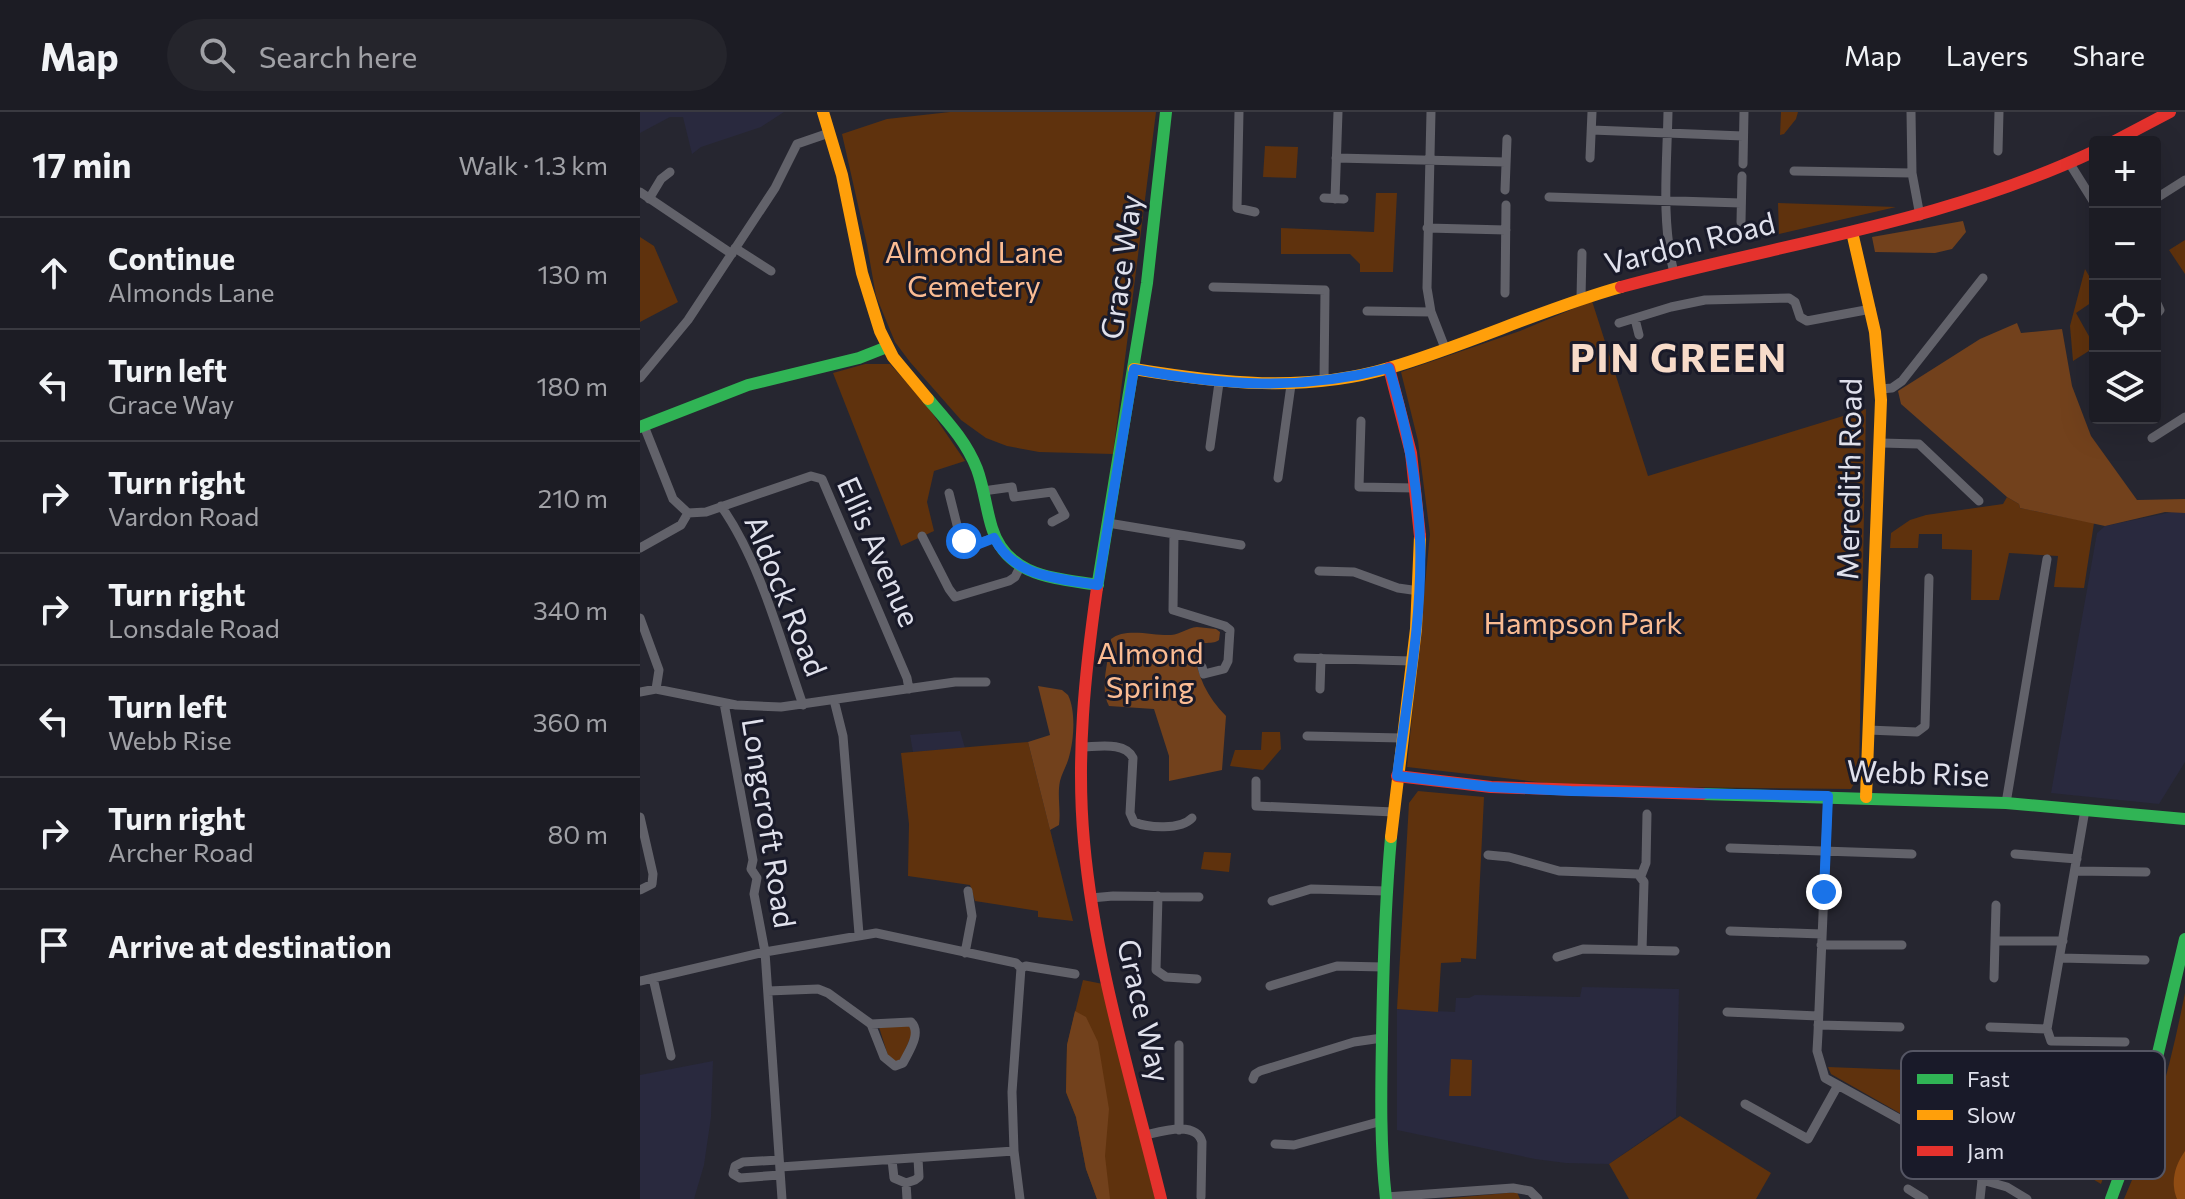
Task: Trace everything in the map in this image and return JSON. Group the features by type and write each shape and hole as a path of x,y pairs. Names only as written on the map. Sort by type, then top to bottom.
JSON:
{"street":[{"path":"823,112 845,187 868,297 887,347 964,442 977,468 994,538 1003,552 1020,567 1038,575 1098,585"},
{"name":"Grace Way","path":"1161,1199 1104,967 1091,898 1082,820 1081,747 1086,667 1154,234 1166,112"},
{"path":"1239,112 1237,208 1255,212"},
{"path":"1335,199 1338,112"},
{"path":"1431,112 1427,288 1431,312 1445,348"},
{"path":"1590,158 1592,112"},
{"path":"1668,112 1665,201 1667,242 1674,273"},
{"path":"1743,164 1744,112"},
{"path":"1911,112 1912,173 1920,216"},
{"path":"1998,151 1999,112"},
{"path":"2124,136 2170,112"},
{"path":"1592,130 1743,136"},
{"path":"640,378 688,320 775,188 797,144 829,133"},
{"path":"1505,190 1507,139"},
{"name":"Vardon Road","path":"1134,369 1219,383 1291,385 1357,376 1389,368 1581,298 1674,273 1920,216 2020,186 2089,154"},
{"path":"1336,158 1506,162"},
{"path":"2070,164 2089,194"},
{"path":"1794,171 1823,176 1912,173"},
{"path":"649,199 661,179 670,172"},
{"path":"1741,222 1742,176"},
{"path":"2161,195 2185,180"},
{"path":"640,192 771,271"},
{"path":"1549,197 1741,203"},
{"path":"1505,293 1506,205"},
{"path":"1427,228 1506,230"},
{"name":"Meredith Road","path":"1852,232 1871,309 1881,389 1866,797"},
{"path":"1581,298 1582,253"},
{"path":"1881,389 1892,388 1902,381 1983,278"},
{"path":"1213,287 1325,290 1324,381"},
{"path":"1619,323 1671,307 1742,297 1789,298 1795,302 1800,317 1807,321 1871,309"},
{"path":"1367,311 1431,312"},
{"path":"1635,319 1639,335"},
{"path":"640,548 681,525 688,513 673,499 642,426 748,385 859,358 887,347"},
{"path":"1389,368 1408,439 1420,536 1419,591 1387,891 1382,1038 1386,1198 1513,1188 1530,1191 1538,1199"},
{"path":"1210,447 1219,383"},
{"path":"1278,478 1291,385"},
{"path":"2152,438 2185,417"},
{"path":"1361,421 1359,487 1415,488"},
{"path":"1881,443 1919,444 1979,501"},
{"name":"Ellis Avenue","path":"688,513 699,513 811,476 822,479 909,689"},
{"path":"983,491 1012,487 1014,497 1052,492 1065,515 1052,522"},
{"path":"949,493 960,537 972,545 994,538"},
{"name":"Aldock Road","path":"721,506 736,527 782,636 803,705"},
{"path":"1108,523 1241,545"},
{"path":"1174,534 1173,610 1230,630 1228,661 1224,669 1204,674"},
{"path":"922,536 955,597 1009,581 1020,567"},
{"name":"Webb Rise","path":"2006,803 2047,559"},
{"path":"1319,571 1354,572 1398,588 1419,591"},
{"path":"1868,730 1917,732 1925,726 1929,578"},
{"path":"640,618 659,670 656,689"},
{"path":"1298,658 1412,661"},
{"path":"1320,689 1321,658"},
{"path":"640,692 656,689 724,703 773,707 955,682 986,682"},
{"path":"834,700 843,736 859,934"},
{"name":"Longcroft Road","path":"724,703 753,860 751,869 757,878 755,904 760,913 765,952 782,1199"},
{"path":"1307,736 1402,738"},
{"path":"1081,747 1122,747 1130,752 1133,758 1130,813 1134,822 1141,825 1181,825 1192,818"},
{"name":"Webb Rise","path":"1397,776 1491,787 1571,791 2006,803 2185,819"},
{"path":"1256,781 1256,806 1394,812"},
{"path":"1828,796 1817,1051 1825,1078 1901,1120"},
{"path":"2085,810 2047,1029 2051,1041 2125,1042"},
{"path":"1641,876 1646,863 1647,814"},
{"path":"640,817 653,874 652,884 640,890"},
{"path":"1730,848 1912,854"},
{"path":"2015,854 2077,859"},
{"path":"1488,855 1509,857 1559,871 1635,873 1641,876 1644,882 1642,950"},
{"path":"2075,871 2146,872"},
{"path":"1272,901 1311,889 1387,891"},
{"path":"965,953 972,916 968,891"},
{"name":"Grace Way","path":"1158,896 1156,970 1166,977 1197,979"},
{"name":"Grace Way","path":"1091,898 1199,897"},
{"path":"1994,978 1996,905"},
{"path":"1730,931 1822,934"},
{"path":"640,981 859,934 888,935 1016,963 1021,968"},
{"path":"2161,1051 2185,939"},
{"path":"1995,941 2063,941"},
{"path":"1821,945 1902,945"},
{"path":"1557,957 1579,949 1675,951"},
{"path":"2060,958 2145,960"},
{"path":"1021,968 1026,966 1075,974"},
{"path":"1270,986 1337,966 1384,967"},
{"path":"1020,1199 1014,1151 1012,1065 1021,968"},
{"path":"653,978 671,1056"},
{"path":"768,991 823,991 871,1024 887,1062 895,1066 903,1063 916,1033 914,1024 902,1021 871,1024"},
{"path":"1727,1012 1900,1027"},
{"path":"1990,1027 2047,1029"},
{"path":"1253,1079 1260,1071 1354,1042 1382,1038"},
{"name":"Grace Way","path":"1179,1045 1179,1130"},
{"path":"1745,1104 1808,1139 1838,1085"},
{"path":"1275,1144 1294,1145 1382,1121"},
{"path":"1146,1135 1195,1131 1202,1140 1201,1197"},
{"path":"780,1168 1014,1151"},
{"path":"892,1160 894,1178 906,1183 919,1177 918,1158"},
{"path":"2111,1199 2119,1179"},
{"path":"1980,1199 1982,1180 2007,1187 2027,1199"},
{"path":"906,1183 907,1199"},
{"path":"1908,1189 1924,1199"}],"shaded area":[{"path":"640,112 784,112 761,127 701,147 692,154 683,117 670,117 640,133"},
{"path":"2177,511 2185,513 2185,762 2159,804 2051,793 2097,533 2105,526"},
{"path":"960,731 965,748 913,752 910,735"},
{"path":"1582,987 1679,989 1676,1117 1609,1164 1535,1159 1397,1130 1397,1009 1455,1012 1456,998 1475,995 1580,997"},
{"path":"713,1061 711,1117 704,1165 694,1199 640,1199 640,1075"},
{"path":"2185,1151 2185,1199 2177,1199 2175,1174"}],"green space":[{"name":"Almond Lane Cemetery","path":"950,112 1156,112 1113,454 1039,452 986,438 961,420 895,342 876,296 842,134 887,119"},
{"path":"1781,112 1798,112 1796,119 1780,135"},
{"path":"1265,146 1298,147 1296,178 1263,177"},
{"path":"1376,193 1397,193 1393,272 1360,272 1360,264 1350,254 1281,254 1281,228 1374,232"},
{"path":"1778,203 1896,207 1779,234"},
{"path":"1963,221 1966,232 1952,249 1935,253 1875,252 1872,237"},
{"path":"640,237 654,246 678,302 640,322"},
{"path":"2185,240 2185,274 2169,250"},
{"path":"2085,269 2089,276 2089,304 2076,313 2089,336 2089,351 2073,361 2070,326"},
{"name":"Hampson Park","path":"1592,301 1648,476 1866,409 1859,775 1851,789 1573,786 1407,767 1430,534 1418,441 1401,372 1520,331"},
{"path":"2017,323 2021,333 2062,329 2072,386 2091,436 2137,500 2185,499 2185,513 2165,512 2105,526 2020,508 1901,404 1898,391 1980,339"},
{"path":"865,364 890,364 926,404 965,461 934,471 927,502 934,531 901,546 833,373"},
{"path":"2007,497 2019,504 2020,508 2094,523 2084,588 2054,587 2058,556 2009,553 1999,600 1971,600 1972,550 1942,549 1942,534 1919,534 1918,548 1890,548 1891,533 1910,520 2003,504"},
{"name":"Almond Spring","path":"1197,627 1220,632 1219,640 1199,644 1194,649 1204,686 1226,716 1222,770 1169,781 1169,756 1154,709 1109,706 1106,699 1105,682 1111,639 1124,633 1171,635"},
{"path":"1038,686 1062,690 1068,695 1073,717 1071,750 1059,787 1059,825 1050,830 1028,742 1050,735"},
{"path":"1262,732 1280,732 1281,749 1263,770 1230,766 1235,750 1261,750"},
{"path":"1028,742 1073,921 1038,917 1038,911 975,901 970,885 908,876 909,824 901,753"},
{"path":"1418,791 1484,797 1476,959 1461,958 1461,962 1441,963 1438,1012 1397,1009 1409,803"},
{"path":"1204,852 1231,853 1229,872 1201,869"},
{"path":"1083,980 1103,984 1155,1199 1097,1199 1086,1169 1076,1117 1066,1092 1067,1045"},
{"path":"2185,993 2185,1199 2124,1199 2132,1179 2165,1179 2165,1079"},
{"path":"1075,1011 1086,1017 1098,1042 1109,1109 1105,1156 1110,1199 1097,1199 1086,1169 1076,1117 1066,1092 1067,1045"},
{"path":"907,1024 913,1032 901,1059 898,1062 889,1059 879,1027"},
{"path":"1451,1059 1472,1060 1471,1096 1449,1096"},
{"path":"1828,1067 1901,1070 1901,1114 1831,1074"},
{"path":"1680,1116 1771,1173 1756,1199 1629,1199 1609,1164"},
{"path":"1517,1192 1520,1199 1441,1199"}],"traffic: fast":[{"path":"1097,588 1147,283 1166,112"},
{"path":"640,427 748,385 859,358 887,347"},
{"path":"928,399 956,432 973,459 992,528 1009,557 1034,572 1098,585"},
{"path":"1702,794 2006,803 2185,819"},
{"path":"1386,1199 1381,1079 1391,837"},
{"path":"2159,1051 2185,939"},
{"path":"2111,1199 2118,1179"}],"traffic: slow":[{"path":"823,112 842,175 862,273 880,331 893,357 928,399"},
{"path":"1852,232 1875,332 1881,400 1866,797"},
{"path":"1134,369 1262,383 1326,381 1357,376 1418,359 1621,287"},
{"path":"1391,837 1416,629 1420,536"}],"traffic: jam":[{"path":"2124,136 2170,112"},
{"path":"1621,287 1920,214 2037,176 2089,154"},
{"path":"1389,368 1411,453 1420,536"},
{"path":"1097,588 1083,715 1081,778 1084,842 1089,888 1106,977 1161,1199"},
{"path":"1397,776 1491,787 1702,794"}],"district":[{"name":"PIN GREEN","path":"1679,359"}],"route":[{"path":"964,541 976,545 994,538 1010,560 1030,572 1098,585 1134,369 1219,383 1291,385 1341,379 1389,368 1408,439 1420,536 1419,591 1397,776 1491,787 1571,791 1828,796 1824,892"}]}
